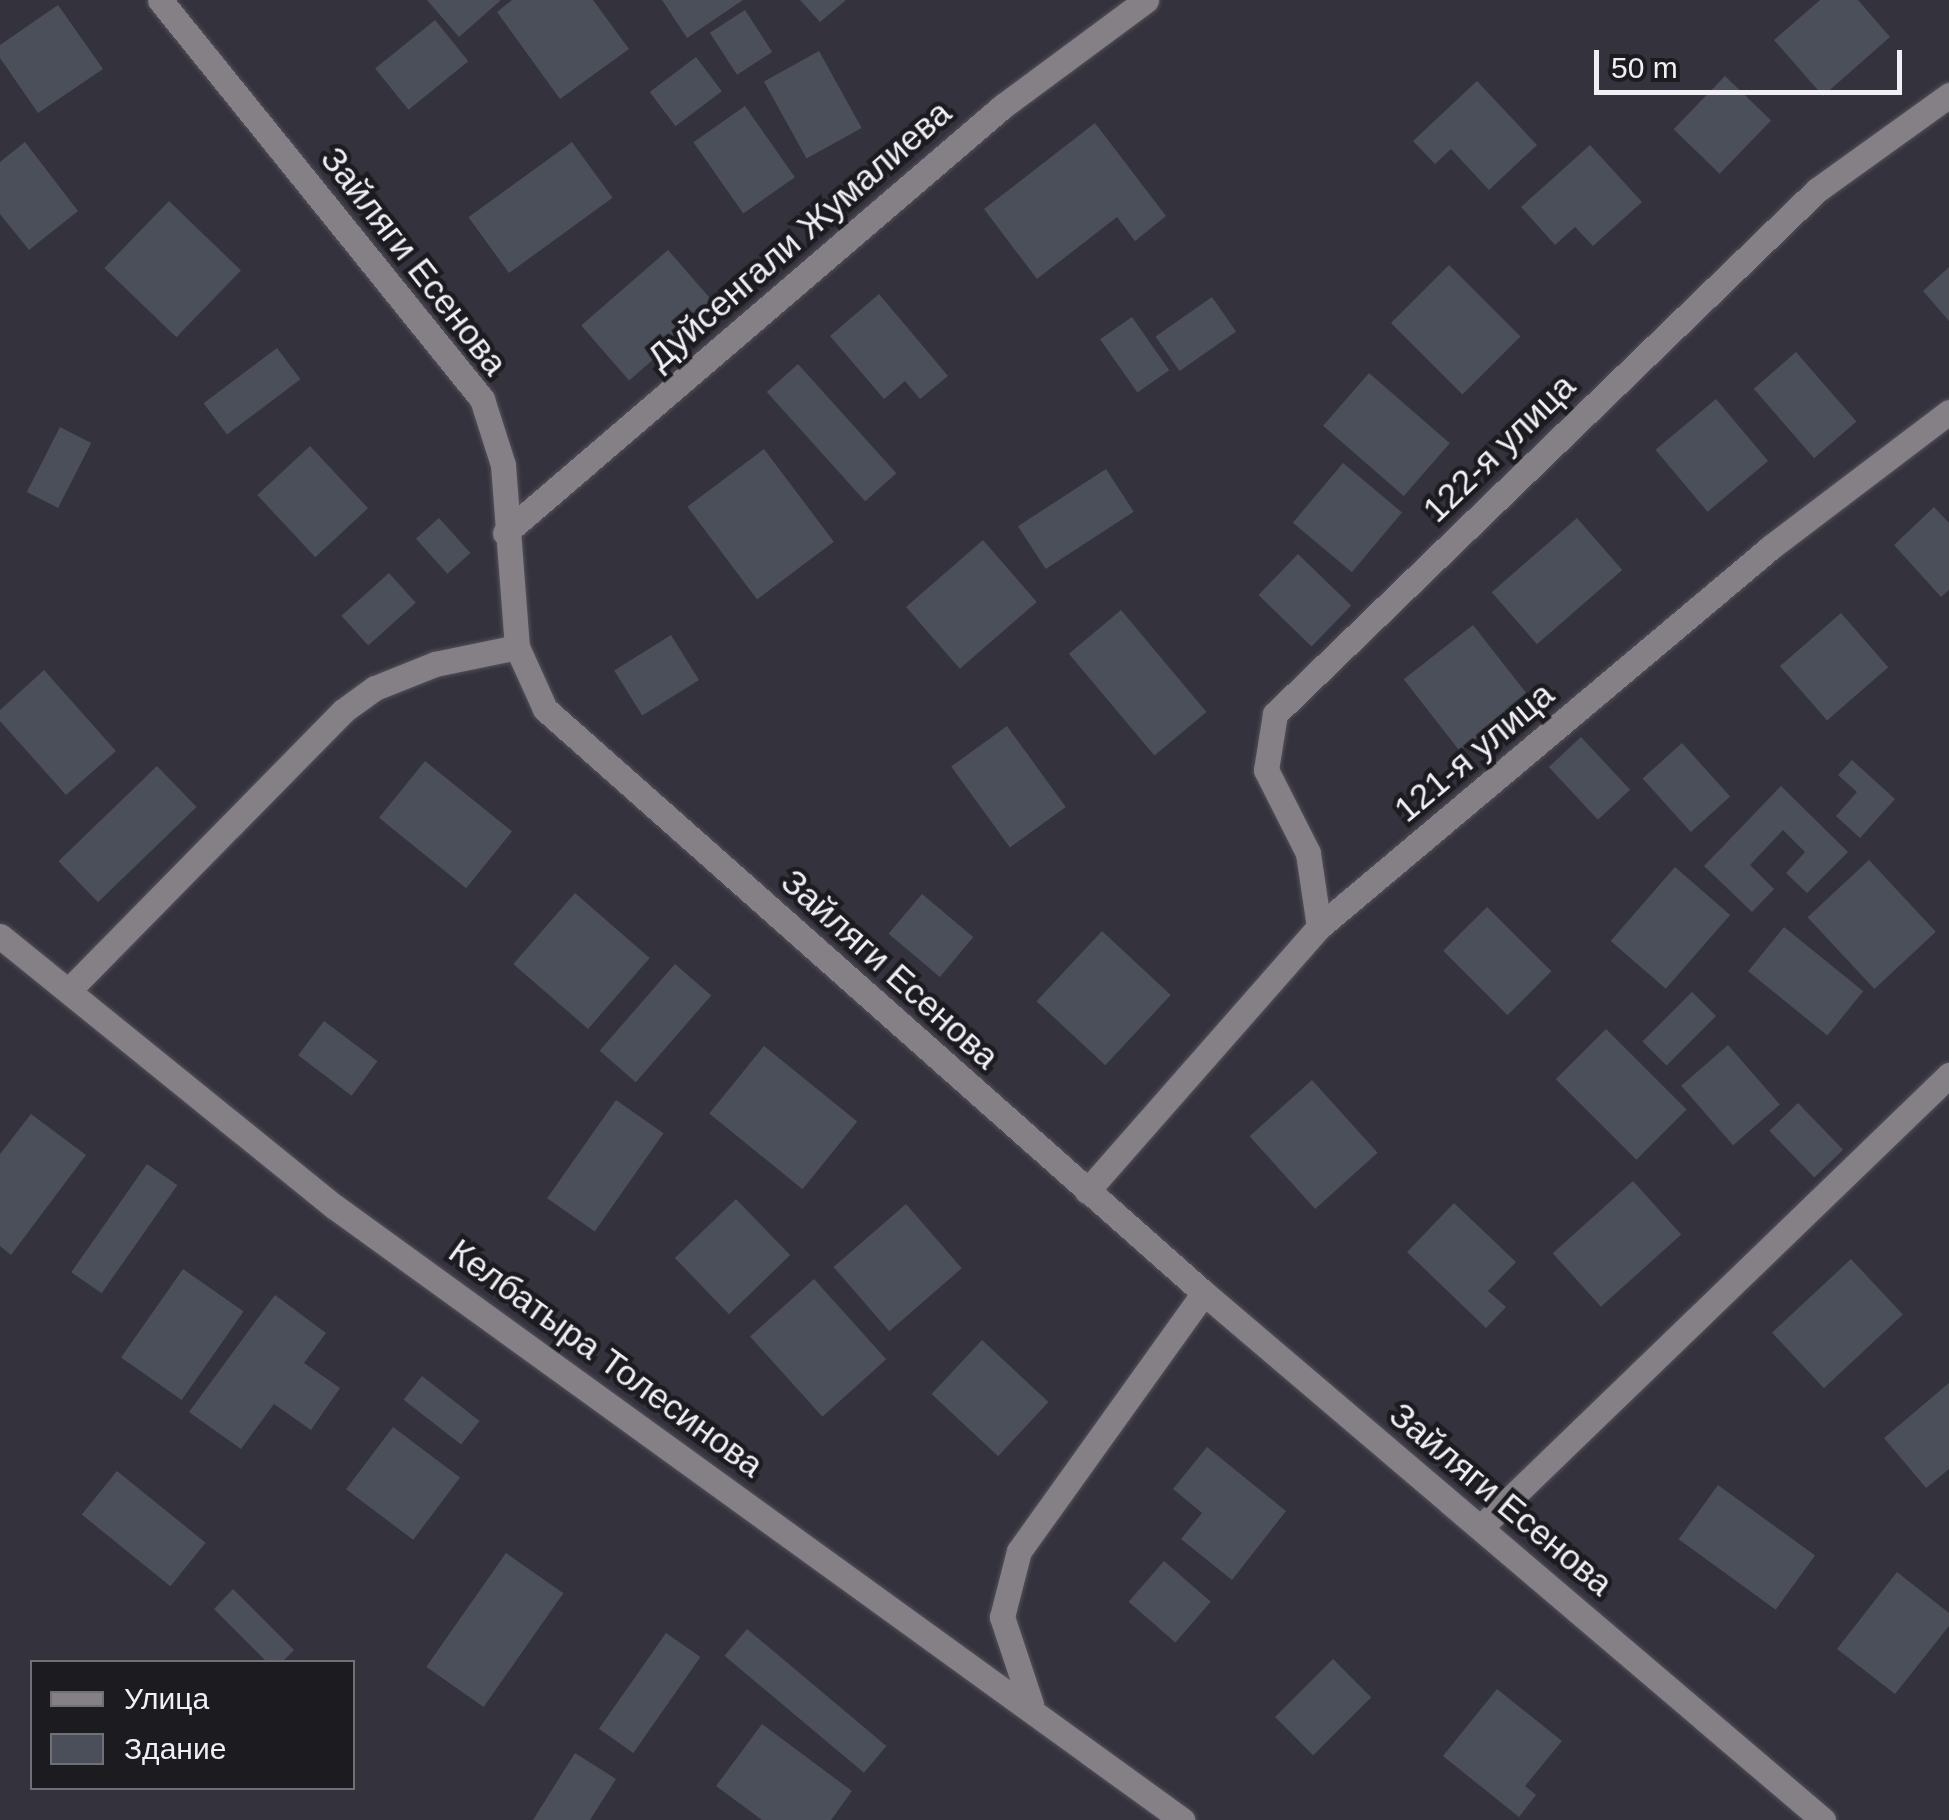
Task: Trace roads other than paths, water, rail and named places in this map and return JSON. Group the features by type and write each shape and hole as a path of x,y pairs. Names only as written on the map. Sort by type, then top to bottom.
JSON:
{"street":[{"name":"Зайляги Есенова","path":"160,0 482,399 503,465 504,533 517,646 546,709 1204,1293 1823,1820"},
{"name":"Дуйсенгали Жумалиева","path":"504,533 1003,106 1146,0"},
{"name":"122-я улица","path":"1319,928 1308,853 1266,770 1275,714 1816,190 1949,96"},
{"name":"121-я улица","path":"1087,1191 1319,928 1772,546 1949,412"},
{"path":"68,990 342,711 375,688 435,664 517,646"},
{"name":"Келбатыра Толесинова","path":"0,936 335,1207 1030,1704 1182,1820"},
{"path":"1480,1527 1949,1075"},
{"path":"1030,1704 1002,1617 1019,1550 1204,1293"}]}
